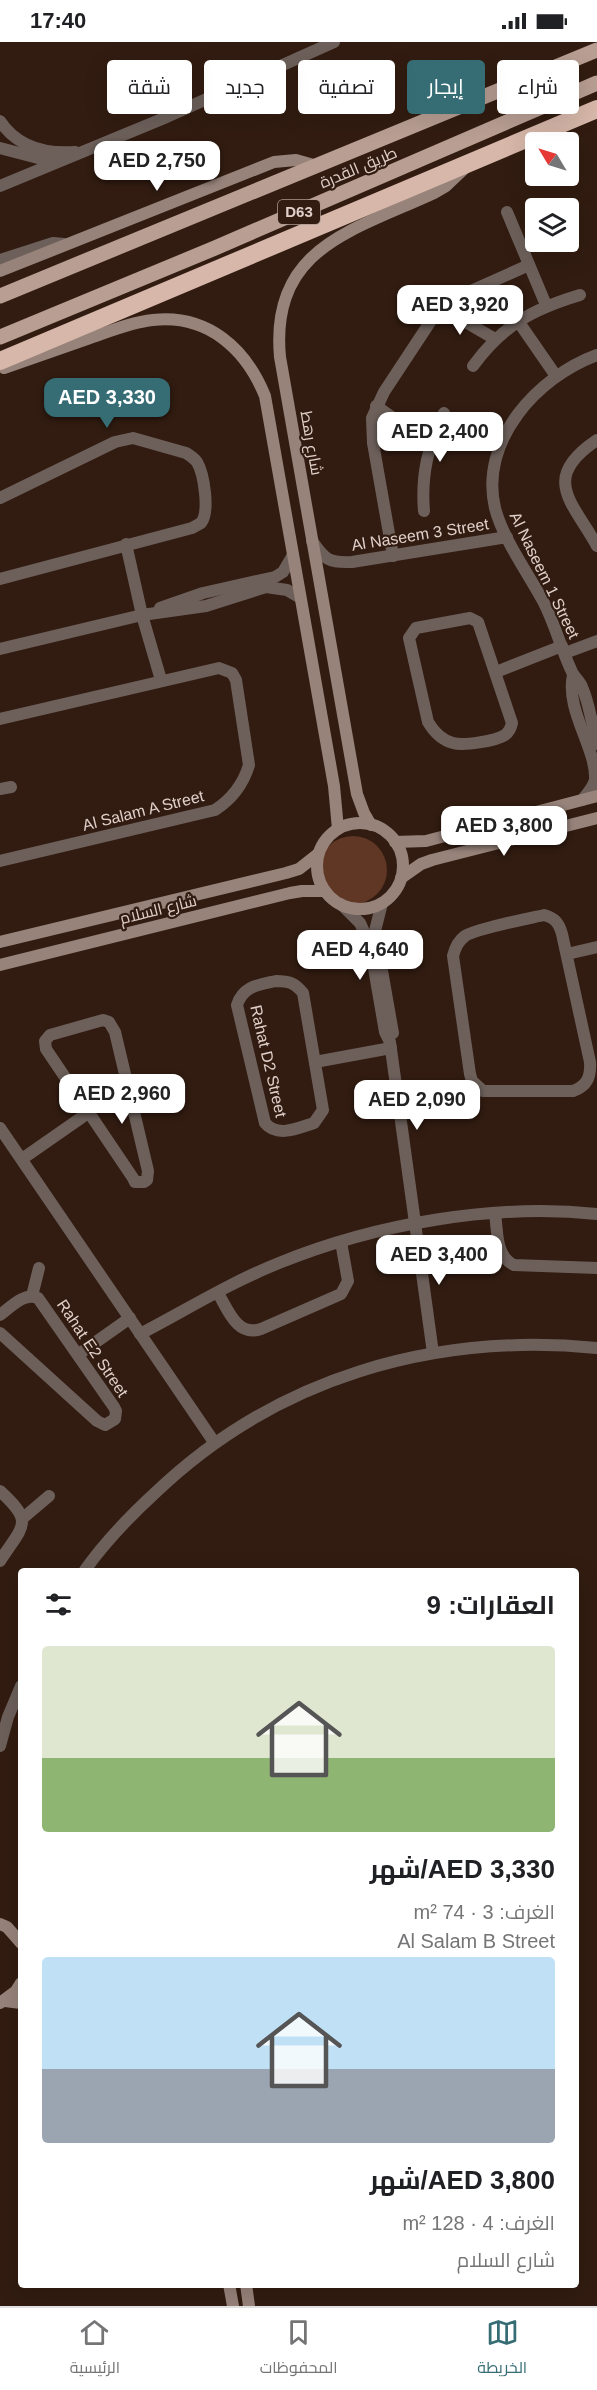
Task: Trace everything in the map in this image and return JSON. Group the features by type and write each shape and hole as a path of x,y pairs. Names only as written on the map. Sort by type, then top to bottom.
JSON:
{"highway":[{"path":"0,361 597,109"}],"main road":[{"name":"طريق القدرة","path":"0,296 597,50"},
{"name":"طريق القدرة","path":"0,337 215,248 597,83"}],"street":[{"path":"0,186 333,42"},
{"path":"0,121 11,135 30,146 56,152 85,151"},
{"path":"0,148 38,158 63,160"},
{"path":"0,271 274,162 296,160 317,166"},
{"name":"شارع رهط","path":"371,825 357,794 280,357 278,332 281,307 291,284 305,263 324,246 434,194 457,177 471,162"},
{"path":"507,212 546,305"},
{"path":"0,261 53,243 64,244"},
{"path":"393,556 371,431 376,406 440,307 453,298 529,265"},
{"path":"473,366 495,339 518,321 546,305 580,295"},
{"path":"440,307 495,339"},
{"path":"0,369 129,325 153,320 178,320 202,326 223,337 242,354 251,367 264,396 334,786 338,829"},
{"path":"518,321 556,376"},
{"name":"Al Naseem 1 Street","path":"582,800 594,785 597,770 581,704 582,686 573,675 544,604 507,537 495,509 492,487 494,464 511,424 528,401 556,376 597,355"},
{"path":"376,406 430,444"},
{"path":"424,511 423,477 430,444 444,413"},
{"path":"0,498 123,439 142,440 193,457 201,472 207,510 201,523 192,528 0,579"},
{"path":"597,440 574,457 565,482 567,495 597,546"},
{"name":"Al Naseem 3 Street","path":"312,541 326,559 335,563 507,537"},
{"path":"126,544 142,615 161,680"},
{"path":"142,615 203,593 275,577 283,572 293,555"},
{"path":"0,649 142,615 206,606 266,587 281,587 299,597"},
{"path":"203,593 206,606"},
{"path":"474,619 478,622 496,672 512,716 510,730 498,738 463,745 442,739 428,722 410,644 411,632 422,626 474,619"},
{"path":"496,672 563,649 597,641"},
{"name":"Al Salam A Street","path":"0,719 219,668 232,673 236,680 249,765 244,779 227,802 207,812 0,861"},
{"name":"Al Naseem 1 Street","path":"589,730 597,744"},
{"path":"395,842 426,840 597,796"},
{"path":"341,904 362,909 381,903 390,896 401,878 410,870 432,860 595,821"},
{"path":"382,992 365,931 355,916 325,891 318,873 318,854 323,844 338,829 360,823 371,825 381,828 395,842 401,853 401,878"},
{"name":"شارع السلام","path":"0,942 286,873 299,869 318,854"},
{"name":"شارع السلام","path":"0,965 290,893 325,891"},
{"path":"381,903 375,931 385,1032 391,1045 433,1353"},
{"path":"544,915 553,918 560,925 567,954 590,1062 591,1072 588,1081 581,1088 573,1091 490,1092 476,1087 470,1074 454,968 453,956 456,945 465,937 476,933 544,915"},
{"path":"567,954 597,946"},
{"name":"Rahat D2 Street","path":"276,981 287,981 296,985 303,993 315,1062 323,1110 320,1117 314,1123 278,1132 270,1130 265,1123 237,1005 240,996 247,989 276,981"},
{"path":"103,1020 113,1026 115,1032 148,1171 147,1180 135,1182 88,1113 46,1049 45,1041 57,1032 103,1020"},
{"path":"315,1062 391,1045"},
{"path":"22,1159 88,1113"},
{"path":"0,1128 214,1442"},
{"path":"140,1334 277,1263 340,1242 415,1223 495,1214 552,1211 597,1214"},
{"path":"495,1214 500,1248 507,1262 514,1265 597,1268"},
{"path":"218,1293 236,1324 248,1331 261,1329 341,1294 348,1281 340,1242"},
{"path":"32,1296 39,1268"},
{"name":"Rahat E2 Street","path":"0,1315 26,1297 32,1296 43,1303 116,1411 115,1419 109,1424 98,1421 0,1333"},
{"path":"79,1354 130,1318"},
{"path":"88,1568 131,1515 174,1474 214,1442 272,1407 326,1382 382,1363 433,1353 516,1345 597,1348"},
{"path":"0,1491 20,1510 22,1518 22,1526 0,1561"},
{"path":"22,1518 49,1496"},
{"path":"0,1746 18,1693"},
{"path":"0,1924 7,1927 18,1940"},
{"path":"2,2002 18,1988"},
{"path":"2,2002 18,2003"},
{"path":"230,2288 233,2306"},
{"path":"247,2288 249,2306"}],"shaded area":[{"path":"353,836 366,839 377,846 384,857 387,870 384,883 377,894 366,901 353,904 340,901 329,894 322,883 319,870 322,857 329,846 340,839"}]}
